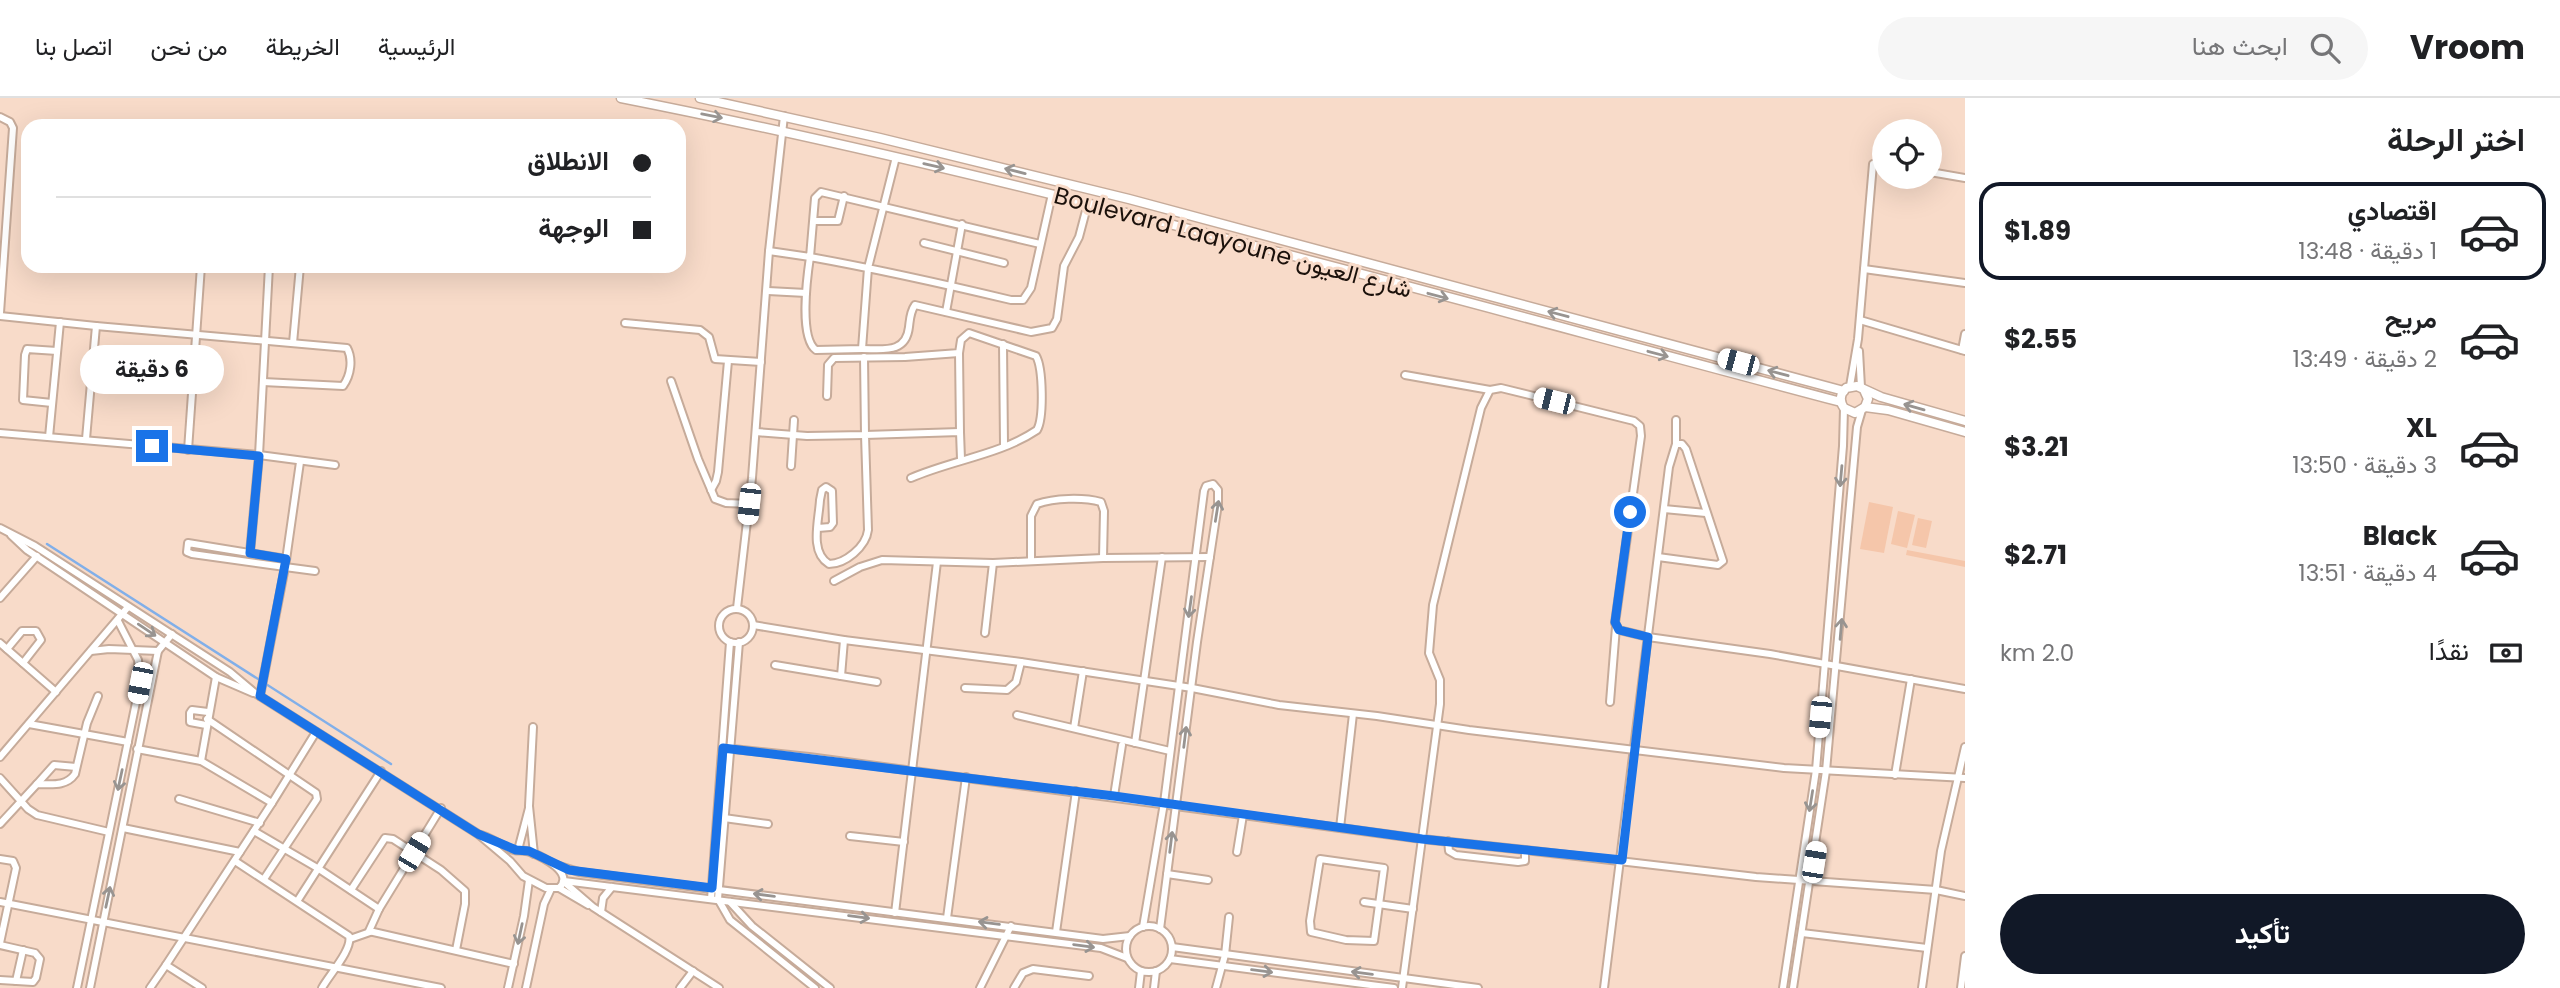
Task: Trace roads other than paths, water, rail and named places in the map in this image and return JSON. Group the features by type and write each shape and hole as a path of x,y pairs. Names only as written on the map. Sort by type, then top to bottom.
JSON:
{"street":[{"name":"Boulevard Laayoune شارع العيون","path":"621,98 782,130 1088,203 1843,405"},
{"name":"Boulevard Laayoune شارع العيون","path":"700,98 1129,199 1847,388"},
{"path":"737,608 784,116"},
{"path":"0,117 10,122 13,128 2,251 0,314 96,326 346,348 351,362 346,382 339,387 263,382"},
{"path":"862,349 868,268 896,158"},
{"path":"1942,174 1965,178"},
{"path":"1783,988 1816,771 1843,446 1843,405 1858,339 1872,176"},
{"path":"1040,244 844,196 818,193 815,198 806,293 808,336 813,348 887,349 903,344 915,305 1031,332 1052,328 1057,319 1064,266 1079,237 1088,203"},
{"path":"769,251 868,268 1011,300 1023,300 1031,288 1052,194"},
{"path":"814,221 838,221 844,196"},
{"path":"946,312 962,224"},
{"path":"924,243 1004,263"},
{"path":"1864,269 1965,283"},
{"path":"188,450 200,273"},
{"path":"250,553 259,456 269,273"},
{"path":"293,343 299,273"},
{"path":"768,291 806,293"},
{"path":"1860,320 1964,350 1965,334"},
{"path":"49,437 60,322"},
{"path":"625,323 704,332 711,341 712,357 727,361 761,362"},
{"path":"86,439 96,326"},
{"path":"911,478 989,452 1037,430 1041,408 1039,359 1032,353 981,336 967,334 961,340 961,460"},
{"path":"1793,988 1826,771 1857,427 1868,399 1863,388 1858,339"},
{"path":"1003,344 1004,445"},
{"path":"52,403 23,400 24,355 27,349 57,351"},
{"path":"827,396 829,361 837,358 959,353"},
{"path":"818,527 830,527 833,523 832,491 826,488 822,489 820,496 818,527 818,554 829,564 843,559 866,540 868,530 864,358"},
{"path":"711,490 718,472 727,361"},
{"path":"1405,375 1490,390 1501,388 1634,421 1640,426 1641,436 1616,627 1611,702"},
{"path":"671,381 698,459 717,501 749,504"},
{"path":"1847,388 1863,388 1965,421"},
{"path":"1402,988 1440,704 1440,680 1429,653 1433,605 1481,408 1490,390"},
{"path":"1843,405 1851,412 1864,409 1888,410 1965,432"},
{"path":"790,466 794,420"},
{"path":"1604,988 1669,467 1676,444 1676,420"},
{"path":"755,432 793,435 960,432"},
{"path":"0,433 259,456 335,466"},
{"path":"1658,557 1722,563 1722,556 1686,449 1682,444 1676,444"},
{"path":"257,695 285,563 300,462"},
{"path":"1143,927 1164,803 1204,491 1209,484 1217,487 1219,497 1197,642 1160,929"},
{"path":"1031,561 1031,511 1037,504 1052,501 1092,500 1103,504 1102,558"},
{"path":"1664,509 1706,513"},
{"path":"0,528 120,617 166,643 216,677 257,695"},
{"path":"11,535 35,546 230,672 257,695 440,808 478,834 529,880 559,885 611,887 894,921 1101,948 1127,958"},
{"path":"285,563 192,554 187,552 186,548 188,543 250,553 315,571"},
{"path":"0,598 37,556"},
{"path":"1135,743 1162,557"},
{"path":"834,581 860,567 882,560 993,563 1210,557"},
{"path":"894,921 937,562"},
{"path":"985,633 993,563"},
{"path":"1,754 128,607"},
{"path":"737,608 747,613 753,625 750,635 739,642 730,642 720,632 720,618 724,613 737,608"},
{"path":"77,988 140,683 135,651 120,617"},
{"path":"753,625 844,640 1144,680 1279,705 1634,750 1816,771 1965,778"},
{"path":"1616,627 1648,637 1965,689"},
{"path":"7,649 22,631 32,630 38,634 40,642 23,663"},
{"path":"90,988 158,651 172,634"},
{"path":"1185,639 1197,642"},
{"path":"841,676 844,640"},
{"path":"716,888 724,818 730,642"},
{"path":"739,642 715,899 730,920 815,988"},
{"path":"0,643 56,692"},
{"path":"91,652 109,649 158,651"},
{"path":"965,688 1007,690 1016,682 1021,662"},
{"path":"775,665 877,682"},
{"path":"1074,729 1083,671"},
{"path":"201,761 216,677"},
{"path":"1895,775 1911,680"},
{"path":"37,783 66,782 75,774 83,734 98,696"},
{"path":"1339,828 1353,714"},
{"path":"1017,715 1170,751"},
{"path":"207,719 314,790 317,796 264,879"},
{"path":"29,724 128,742"},
{"path":"533,727 529,806 534,854"},
{"path":"150,988 235,861 316,732"},
{"path":"1114,796 1122,745"},
{"path":"1922,988 1941,850 1965,747"},
{"path":"727,748 1176,804 1422,839 1756,877 1936,890 1965,896"},
{"path":"137,749 201,761 272,803"},
{"path":"0,824 54,765 76,767"},
{"path":"298,900 381,771"},
{"path":"947,918 966,777"},
{"path":"0,778 28,809 43,818 109,832"},
{"path":"1056,932 1076,791"},
{"path":"179,799 260,822"},
{"path":"510,861 517,850 529,806"},
{"path":"370,932 369,927 379,909 440,808"},
{"path":"1237,852 1243,815"},
{"path":"724,818 768,824"},
{"path":"123,828 240,852"},
{"path":"254,831 319,869 379,909"},
{"path":"478,834 579,872 1110,939 1130,936"},
{"path":"850,836 904,842"},
{"path":"351,890 385,838 390,837 465,891 466,904 456,950"},
{"path":"1448,841 1449,851 1456,855 1507,862 1525,861 1525,850"},
{"path":"0,859 15,864 0,944 39,957 33,982 0,980"},
{"path":"1319,860 1383,867 1381,904 1373,942 1313,933 1310,921 1319,860"},
{"path":"235,861 298,900 344,931 351,939"},
{"path":"526,988 544,904 559,885 562,874 551,863"},
{"path":"1167,874 1208,880"},
{"path":"508,988 529,880"},
{"path":"559,885 719,988"},
{"path":"601,912 603,898 611,887"},
{"path":"0,902 442,988"},
{"path":"730,902 752,926 830,988"},
{"path":"1364,902 1413,909"},
{"path":"1216,988 1225,955 1230,916"},
{"path":"980,988 1011,926"},
{"path":"1143,927 1160,929 1170,940 1172,947 1170,959 1164,967 1156,971 1141,971 1130,964 1126,943 1130,936 1143,927"},
{"path":"351,939 370,932 514,964"},
{"path":"1802,933 1927,948"},
{"path":"322,988 348,949 351,939"},
{"path":"1172,947 1478,988"},
{"path":"16,981 23,950"},
{"path":"1961,988 1965,956"},
{"path":"1170,959 1394,988"},
{"path":"166,965 197,987"},
{"path":"1014,988 1023,973 1033,969 1089,976"},
{"path":"680,988 692,971"},
{"path":"1139,988 1141,971"},
{"path":"1154,988 1156,971"},
{"path":"383,988 384,978"}],"waterway":[{"path":"47,544 391,764"}]}
